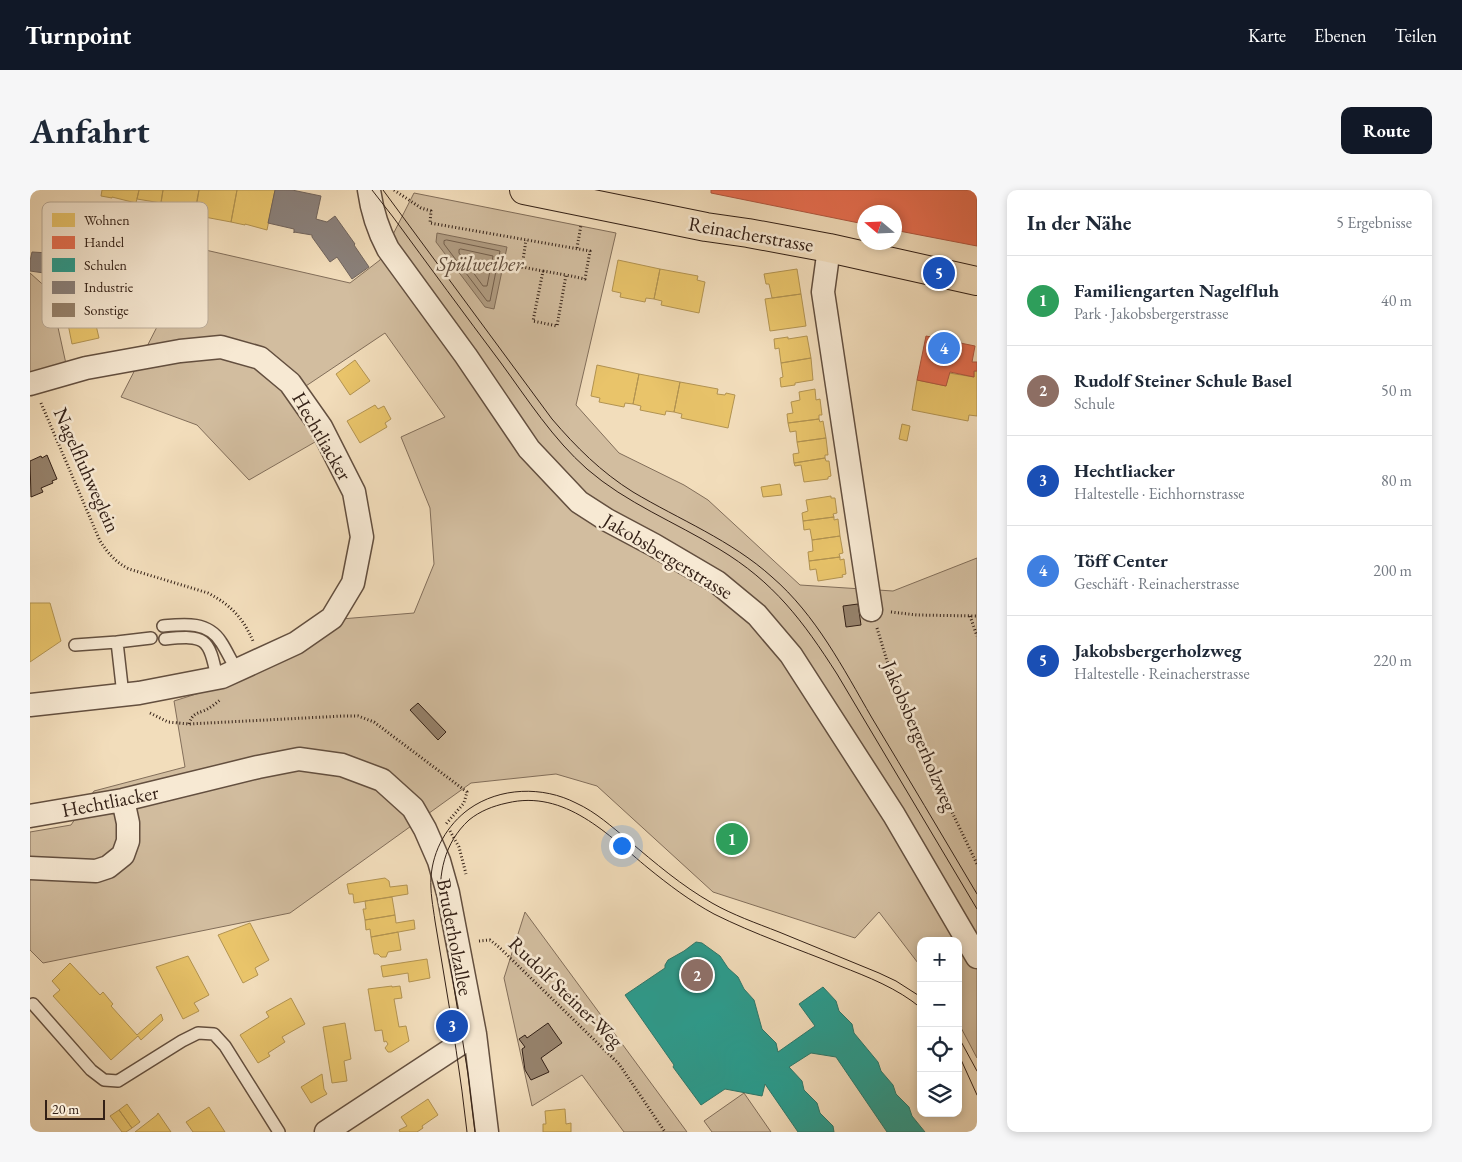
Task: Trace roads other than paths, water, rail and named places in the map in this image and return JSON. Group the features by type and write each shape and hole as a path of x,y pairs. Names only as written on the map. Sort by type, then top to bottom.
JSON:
{"main road":[{"name":"Reinacherstrasse","path":"524,190 706,227 829,248 977,281"}],"street":[{"name":"Jakobsbergerstrasse","path":"369,190 373,215 388,249 466,356 529,449 579,502 607,520 717,582 757,615 791,655 894,815 977,956"},
{"path":"829,248 823,292 871,610"},
{"name":"Hechtliacker","path":"30,705 139,693 227,674 296,643 332,618 353,583 362,537 354,492 321,427 290,383 260,358 221,347 180,351 86,368 31,384"},
{"name":"Hechtliacker","path":"30,816 123,800 258,767 299,760 342,765 382,780 413,808 426,829 440,862"},
{"path":"30,868 96,871 108,867 123,855 128,841 128,823 123,800"},
{"name":"Bruderholzallee","path":"440,862 448,893 475,1034 487,1132"},
{"path":"326,1132 475,1034"}],"lane":[{"path":"163,626 196,625 210,631 220,641 227,674"},
{"path":"165,639 190,637 202,640 210,648 227,674"},
{"path":"75,645 151,638"},
{"path":"117,642 123,694"},
{"path":"33,1004 91,1070 104,1080 118,1081 198,1033 214,1034 224,1046 279,1132"}],"water":[{"name":"Spülweiher","path":"437,233 507,247 494,309 485,307 436,242"}],"tram line":[{"path":"372,190 541,419 563,445 602,481 651,512 719,549 756,575 786,604 812,637 837,674 977,909"},
{"path":"383,190 552,419 580,449 610,476 633,492 740,552 772,577 802,608 828,643 977,894"},
{"path":"467,1132 433,904 431,877 438,848 448,830 469,809 494,796 522,791 536,792 563,797 576,803 597,815 669,874 712,903 745,919 879,973 917,994"},
{"path":"475,1132 468,1074 440,895 444,860 460,829 478,814 502,804 528,800 548,803 567,809 601,829 672,887 714,914 760,935 872,979 917,1005"},
{"path":"962,1043 977,1071"},
{"path":"962,1062 977,1095"}],"place":[{"name":"Jakobsbergerholzweg","path":"939,273"},
{"name":"Töff Center","path":"944,348"},
{"name":"Familiengarten Nagelfluh","path":"732,839"},
{"name":"Rudolf Steiner Schule Basel","path":"697,975"},
{"name":"Hechtliacker","path":"452,1026"}]}
